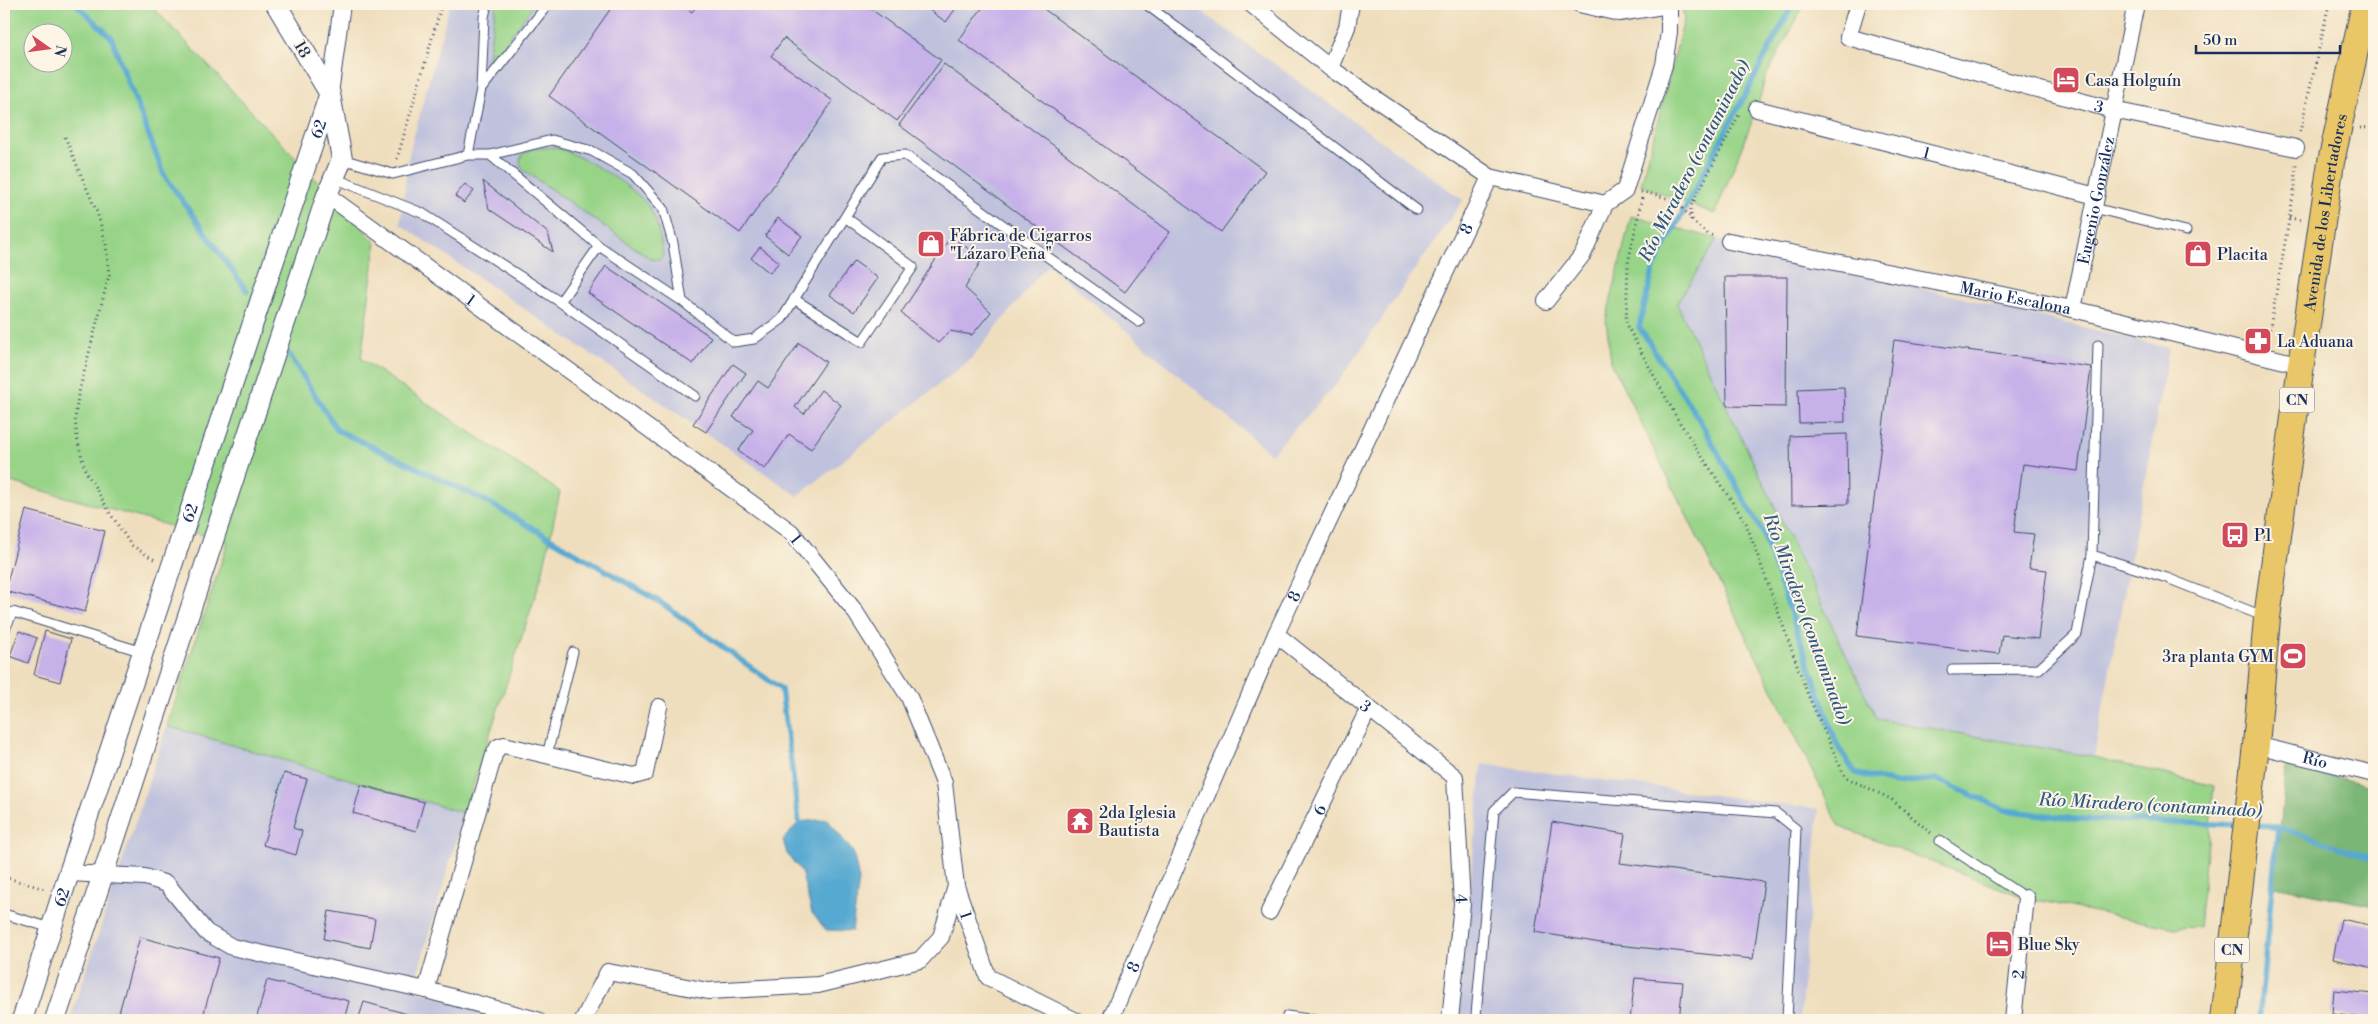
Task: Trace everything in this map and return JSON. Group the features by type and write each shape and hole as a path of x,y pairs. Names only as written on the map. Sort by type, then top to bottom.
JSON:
{"main road":[{"name":"Avenida de los Libertadores","path":"2224,1020 2256,745 2267,618 2301,365 2331,162 2365,4"}],"street":[{"name":"18","path":"276,4 330,94"},
{"name":"62","path":"22,1020 62,894 330,94 342,4"},
{"path":"1251,4 1330,68 1490,177 1605,204"},
{"path":"1330,68 1347,27 1351,4"},
{"path":"1546,301 1583,254 1605,204 1625,190 1664,65 1669,32 1669,5 1619,13 1579,4"},
{"name":"3","path":"1858,4 1848,37 2114,110 2296,148"},
{"name":"Eugenio González","path":"2073,309 2136,4"},
{"path":"330,94 342,159"},
{"name":"1","path":"1757,109 2095,202"},
{"name":"62","path":"55,1020 330,187 342,159"},
{"name":"8","path":"1110,1020 1276,634 1490,177"},
{"name":"1","path":"330,187 791,532 854,610 909,697 944,783 956,886 988,977 1074,1020"},
{"name":"Mario Escalona","path":"1729,241 2073,309 2301,365"},
{"name":"3","path":"1276,634 1456,776"},
{"path":"426,990 494,755 498,747 504,745 634,776 642,776 645,773 659,707"},
{"name":"6","path":"1269,912 1369,708"},
{"name":"Río","path":"2256,745 2374,774"},
{"name":"4","path":"1450,1020 1462,904 1456,776"},
{"path":"69,873 145,877 167,884 206,932 232,947 426,990 538,1020"},
{"path":"582,1020 608,972 708,991 818,984 920,960 941,937 956,886"},
{"name":"2","path":"2013,1020 2026,898"}],"lane":[{"path":"468,155 481,89 484,17 487,4"},
{"path":"481,89 548,4"},
{"path":"1146,4 1417,210"},
{"path":"342,159 393,174 468,155 490,155 552,140 592,151 633,174 663,208 673,243 682,301"},
{"path":"490,155 599,246 682,301 734,342 754,339 782,319 882,157 906,155 1139,322"},
{"path":"330,187 422,213 560,302 695,396"},
{"name":"1","path":"2095,202 2186,231"},
{"path":"794,299 862,342 913,267 845,217"},
{"path":"560,302 599,246"},
{"path":"1952,670 2039,669 2077,634 2092,555 2098,345"},
{"path":"2092,555 2167,578 2267,618"},
{"path":"4,631 13,612 143,652"},
{"path":"547,755 573,652"},
{"path":"1482,1020 1476,1015 1494,811 1513,792 1776,813 1796,829 1787,1020"},
{"path":"1940,841 2026,898"},
{"path":"4,914 51,928"},
{"path":"1287,1016 1315,1020"}],"path":[{"path":"393,174 442,4"},
{"path":"2296,148 2330,4"},
{"path":"1691,220 1692,206 1743,106 1757,109"},
{"path":"65,137 98,215 106,244 109,275 78,396 75,419 77,438 85,470 131,545 172,570"},
{"path":"2265,356 2295,186"},
{"path":"1625,190 1643,192 1678,204 1706,234 1729,241"},
{"path":"1643,192 1628,263 1626,324 1678,420 1746,523 1808,695 1845,777 1891,799 1940,841"},
{"path":"4,877 62,894"}],"shaded area":[{"name":"Fábrica de Cigarros \"Lázaro Peña\"","path":"450,4 1191,4 1463,200 1337,384 1271,454 1048,264 970,360 798,496 400,224 409,154"},
{"path":"1717,239 2169,348 2094,757 1877,719 1677,304"},
{"path":"167,726 464,813 413,989 510,1020 70,1020"},
{"path":"1482,764 1819,809 1800,1020 1457,1020"}],"green space":[{"path":"4,4 150,4 376,243 361,359 560,492 542,575 464,813 167,726 228,542 4,480"},
{"path":"496,4 534,4 486,70"},
{"path":"1682,4 1805,4 1765,78 1757,109 1715,214 1641,185 1684,20"},
{"path":"554,147 577,156 605,171 642,198 649,207 659,231 663,256 659,260 651,259 522,169 520,162 524,153 535,149"},
{"path":"1631,216 1717,239 1677,304 1877,719 2094,757 2214,786 2199,927 2174,928 2026,898 1840,827 1611,362 1606,320"},
{"path":"2287,763 2374,787 2374,906 2274,886"}],"water":[{"path":"827,819 853,852 859,880 852,931 826,930 812,913 801,871 787,854 783,840 799,822"}],"building":[{"path":"614,4 681,4 692,12 698,4 864,4 941,60 897,121 784,38 771,56 833,101 740,233 549,96"},
{"path":"921,4 959,4 946,22"},
{"path":"985,4 1037,4 1265,171 1221,232 959,40"},
{"path":"944,64 1170,232 1125,292 899,125"},
{"path":"483,181 548,233 553,252 489,209"},
{"path":"465,184 474,191 464,203 455,196"},
{"path":"778,218 802,236 788,254 765,236"},
{"path":"951,236 982,259 965,288 991,312 972,335 950,331 938,343 901,313"},
{"path":"760,247 779,262 770,273 751,258"},
{"path":"854,261 878,278 854,312 830,295"},
{"path":"606,266 711,337 693,364 588,293"},
{"path":"1725,277 1787,277 1786,407 1727,406"},
{"path":"1894,340 2091,367 2078,471 2023,464 2014,532 2034,534 2029,568 2047,570 2038,639 2002,635 1999,654 1857,636"},
{"path":"799,343 826,362 795,407 804,414 821,390 841,405 811,449 789,434 765,469 738,451 753,430 733,417 758,381 768,388"},
{"path":"733,364 746,373 706,432 693,424"},
{"path":"1844,387 1845,422 1799,423 1798,389"},
{"path":"1847,434 1848,504 1791,505 1790,436"},
{"path":"26,510 105,531 85,612 5,591"},
{"path":"19,631 37,638 28,663 10,656"},
{"path":"45,631 71,639 60,682 34,675"},
{"path":"284,773 307,779 293,828 302,831 296,855 263,845"},
{"path":"361,785 424,802 416,831 353,813"},
{"path":"1552,822 1625,834 1620,863 1764,882 1753,959 1607,944 1535,932"},
{"path":"329,911 375,919 370,948 324,939"},
{"path":"2341,919 2374,926 2374,968 2333,959"},
{"path":"140,937 219,958 202,1020 117,1020"},
{"path":"1635,978 1683,982 1679,1020 1630,1020"},
{"path":"267,980 349,1001 344,1020 256,1020"},
{"path":"2334,990 2374,994 2374,1019 2332,1014"},
{"path":"364,1002 429,1020 358,1020"}],"waterway":[{"path":"76,4 111,37 164,175 247,291"},
{"name":"Río Miradero (contaminado)","path":"1793,4 1654,267 1639,327 1700,421 1763,533 1837,745 1855,773 1895,783 1936,779 2005,810 2074,819 2240,825"},
{"path":"289,354 337,430 484,500 660,602 781,689 799,822"},
{"name":"Río Miradero (contaminado)","path":"2254,826 2278,827 2374,859"},
{"path":"2259,1020 2278,827"}],"place":[{"name":"Casa Holguín","path":"2066,80"},
{"name":"Fábrica de Cigarros \"Lázaro Peña\"","path":"931,244"},
{"name":"Placita","path":"2198,254"},
{"name":"La Aduana","path":"2258,341"},
{"name":"P1","path":"2235,535"},
{"name":"3ra planta GYM","path":"2293,656"},
{"name":"2da Iglesia Bautista","path":"1080,821"},
{"name":"Blue Sky","path":"1999,944"}]}
